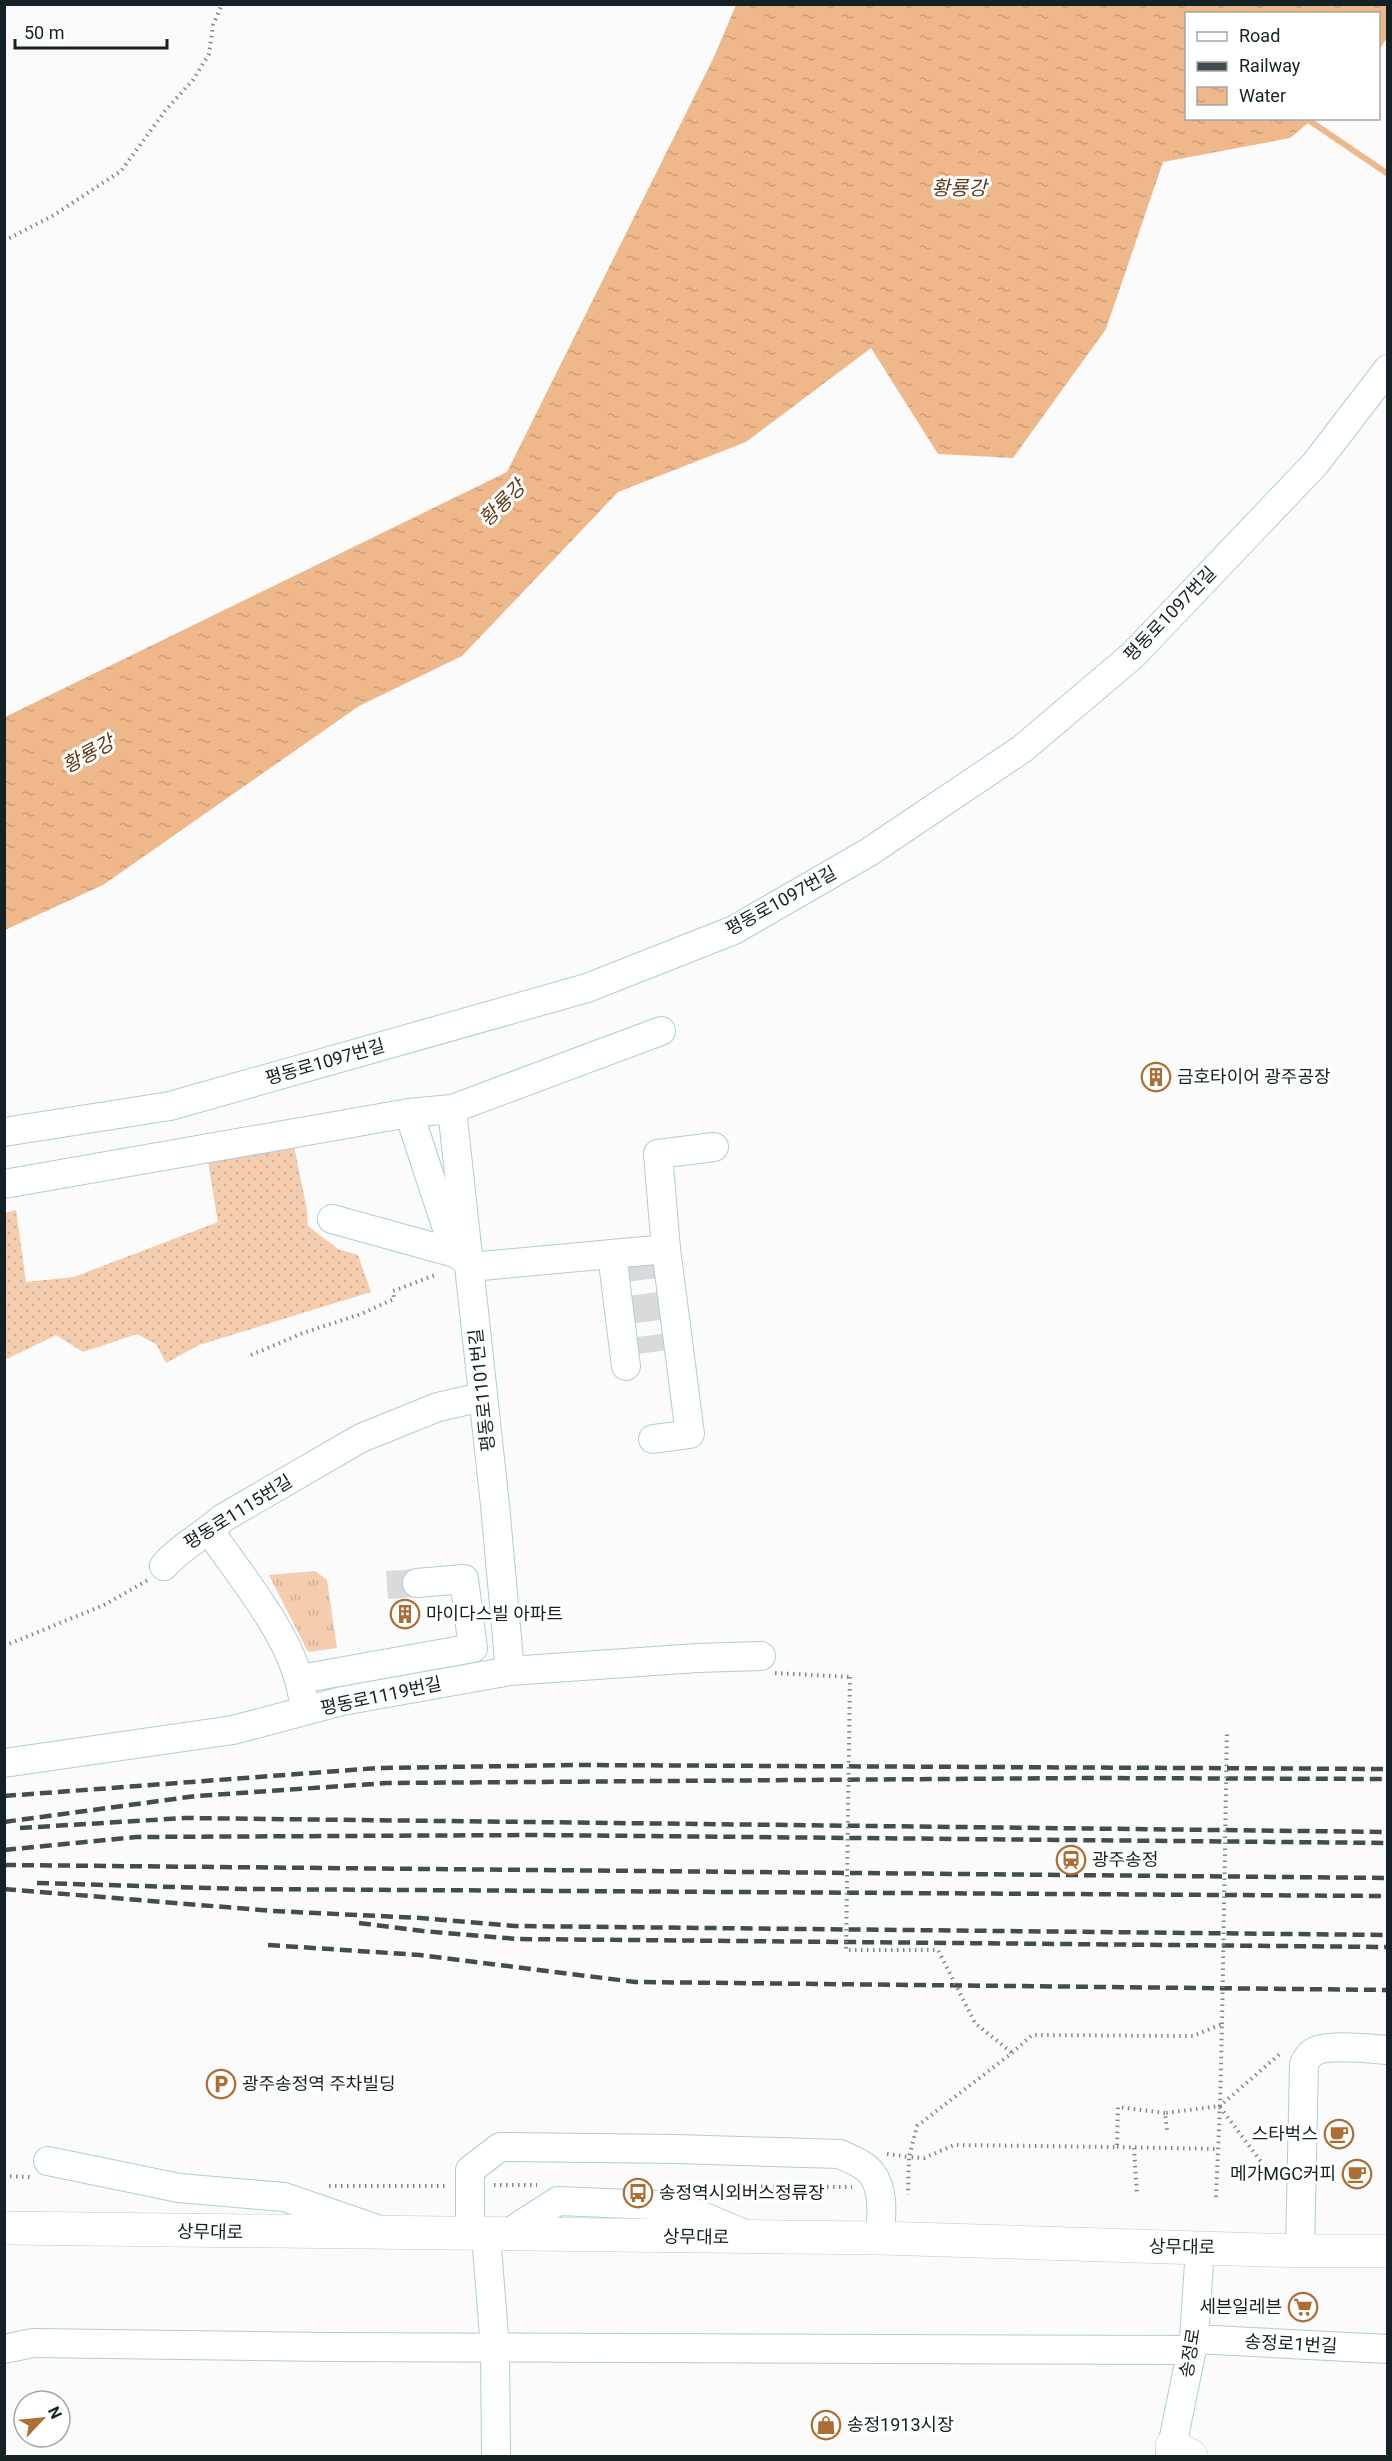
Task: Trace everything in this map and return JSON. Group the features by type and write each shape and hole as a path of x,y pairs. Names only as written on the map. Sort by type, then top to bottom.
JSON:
{"main road":[{"name":"상무대로","path":"4,2228 880,2238 1300,2251 1388,2251"}],"street":[{"name":"평동로1097번길","path":"4,1132 170,1106 587,988 734,930 868,852 1022,749 1133,655 1315,464 1388,369"},
{"path":"4,1184 409,1113 452,1109 661,1031"},
{"name":"평동로1101번길","path":"452,1109 465,1261 495,1505 510,1671"},
{"path":"409,1113 465,1261"},
{"path":"653,1438 690,1434 666,1249 658,1154 714,1147"},
{"path":"332,1219 465,1261 666,1249"},
{"path":"612,1254 626,1366"},
{"name":"평동로1115번길","path":"164,1566 177,1551 224,1518 361,1438 438,1407 482,1397"},
{"path":"209,1530 286,1647 300,1679 305,1712"},
{"path":"417,1583 464,1579 477,1677"},
{"path":"300,1679 473,1648"},
{"name":"평동로1119번길","path":"4,1763 233,1730 342,1701 510,1671 750,1656"},
{"path":"1300,2251 1304,2064 1312,2053 1326,2048 1388,2050"},
{"path":"496,2457 495,2348 487,2234 470,2170 500,2147 840,2154 858,2163 872,2174 881,2200 880,2238"},
{"path":"48,2161 179,2188 284,2197 390,2234"},
{"name":"송정로","path":"1178,2453 1193,2345 1200,2248"},
{"name":"송정로1번길","path":"4,2349 33,2343 495,2348 1193,2345 1388,2349"}],"path":[{"path":"4,241 54,215 121,171 142,146 165,111 193,80 209,54 213,25 222,4"},
{"path":"251,1355 303,1333 371,1310 394,1299 393,1291 465,1261"},
{"path":"4,1646 104,1605 142,1584 164,1566"},
{"path":"750,1656 755,1672 850,1677 846,1950 938,1950 975,2023 1012,2053"},
{"path":"1216,2197 1222,2024 1227,1730"},
{"path":"908,2195 909,2157 917,2126 1012,2053 1032,2034 1193,2036 1222,2024"},
{"path":"1117,2147 1118,2107 1166,2113 1220,2106 1287,2048"},
{"path":"1220,2106 1281,2189"},
{"path":"1166,2113 1167,2130"},
{"path":"885,2153 924,2158 954,2145 1218,2149"},
{"path":"1134,2148 1137,2195"},
{"path":"318,2185 424,2187"},
{"path":"779,2187 862,2187"}],"green space":[{"path":"294,1146 308,1226 338,1249 358,1255 371,1292 199,1345 166,1363 156,1344 137,1334 83,1352 56,1335 5,1360 5,1213 16,1210 26,1282 74,1277 218,1222 208,1162"},
{"path":"315,1571 327,1580 337,1648 308,1652 269,1575"}],"water":[{"name":"황룡강","path":"736,5 1387,5 1387,38 1380,48 1380,12 1185,12 1185,120 1312,120 1290,138 1163,162 1106,329 1013,458 938,454 871,348 746,442 618,492 462,656 359,706 103,885 5,930 5,717 507,472 713,59"}],"waterway":[{"path":"1310,121 1388,174"}],"tunnel":[{"path":"640,1252 653,1352"},
{"path":"387,1585 417,1583"}],"railway":[{"path":"4,1796 378,1768 577,1765 1388,1769"},
{"path":"4,1822 196,1796 387,1783 1084,1778 1388,1779"},
{"path":"20,1828 185,1818 1388,1832"},
{"path":"4,1850 136,1837 536,1835 1388,1843"},
{"path":"4,1865 1388,1878"},
{"path":"37,1883 245,1889 1388,1896"},
{"path":"4,1889 273,1911 421,1918 515,1926 1388,1935"},
{"path":"359,1923 518,1939 1388,1947"},
{"path":"268,1945 420,1955 635,1982 1388,1990"}],"place":[{"name":"금호타이어 광주공장","path":"1156,1077"},
{"name":"마이다스빌 아파트","path":"405,1614"},
{"name":"광주송정","path":"1071,1860"},
{"name":"광주송정역 주차빌딩","path":"221,2084"},
{"name":"스타벅스","path":"1339,2134"},
{"name":"메가MGC커피","path":"1357,2174"},
{"name":"송정역시외버스정류장","path":"638,2193"},
{"name":"세븐일레븐","path":"1303,2307"},
{"name":"송정1913시장","path":"826,2425"}]}
